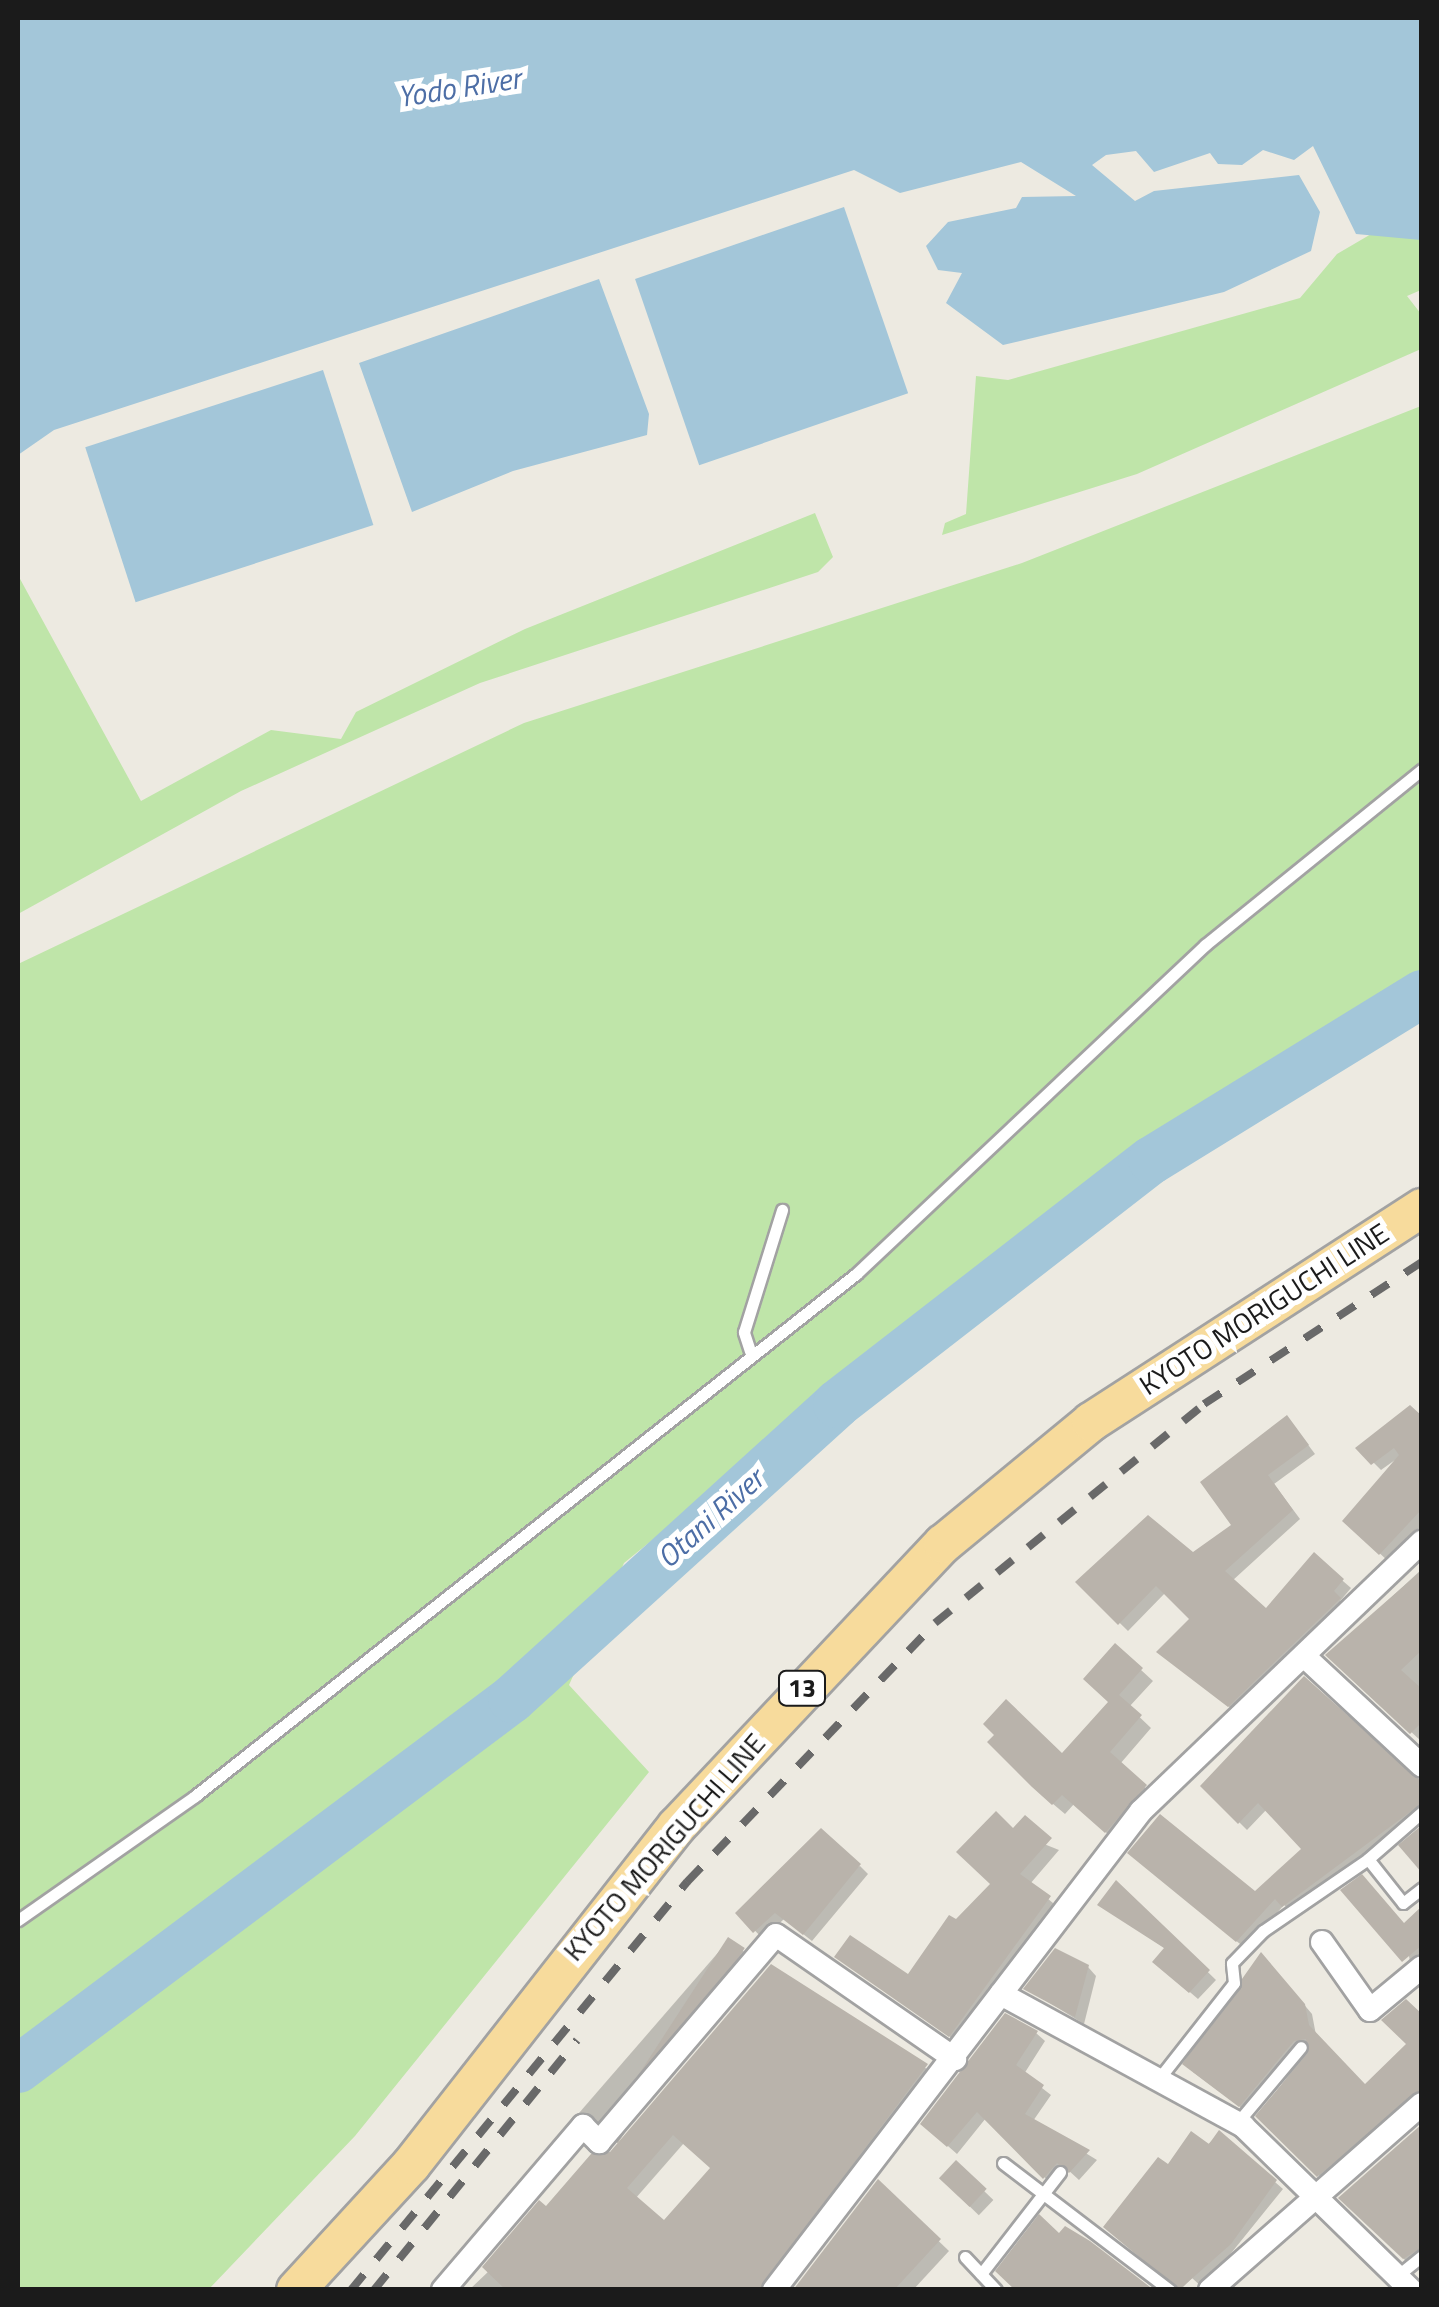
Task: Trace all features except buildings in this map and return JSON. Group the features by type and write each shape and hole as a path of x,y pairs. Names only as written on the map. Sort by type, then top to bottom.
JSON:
{"main road":[{"name":"KYOTO MORIGUCHI LINE","path":"296,2290 411,2165 677,1826 943,1544 1091,1422 1422,1208"}],"street":[{"path":"774,2290 955,2059 1140,1811 1422,1542"},
{"path":"1304,1656 1418,1755"},
{"path":"443,2290 583,2126 599,2142 776,1935 955,2059"},
{"path":"1322,1942 1346,1956 1370,2010 1422,1967"},
{"path":"1001,1994 1161,2076 1237,2123 1404,2283"},
{"path":"1210,2290 1311,2195 1422,2104"}],"lane":[{"path":"18,1920 409,1631 973,1173 1142,1002 1422,769"},
{"path":"750,1351 744,1332 782,1210"},
{"path":"1161,2076 1234,1983 1232,1963 1242,1952 1368,1860 1422,1812"},
{"path":"1368,1860 1403,1903 1422,1888"},
{"path":"1237,2123 1301,2046"},
{"path":"1003,2163 1170,2290"},
{"path":"980,2274 1060,2172"},
{"path":"1404,2283 1422,2256"},
{"path":"965,2257 996,2290"}],"green space":[{"path":"1378,230 1419,233 1421,290 1407,296 1421,314 1421,349 1137,474 942,535 945,523 966,514 976,376 1008,380 1300,298 1337,254"},
{"path":"1421,406 1421,970 1148,1137 624,1563 569,1685 649,1772 355,2136 209,2289 18,2290 18,964 524,723 1022,563"},
{"path":"815,513 833,557 818,572 480,683 241,791 18,914 18,537 19,577 141,801 271,730 341,739 356,712 525,629"}],"water":[{"name":"Yodo River","path":"18,18 1421,18 1421,240 1356,234 1313,146 1294,160 1263,150 1242,165 1218,164 1210,153 1154,172 1136,151 1106,155 1092,165 1135,201 1154,191 1299,175 1320,212 1311,251 1224,292 1003,345 946,303 962,273 938,270 926,246 948,222 1016,208 1022,197 1076,196 1021,162 900,193 854,170 54,430 18,455"},
{"path":"844,207 908,393 699,465 635,279"},
{"path":"599,279 649,414 647,435 513,471 412,512 359,363"},
{"path":"323,370 373,525 136,602 85,447"}],"waterway":[{"name":"Otani River","path":"18,2069 512,1699 837,1404 1152,1160 1422,994"}],"railway":[{"path":"351,2290 687,1882 935,1623 1204,1404 1422,1262"},
{"path":"374,2290 577,2040"}]}
